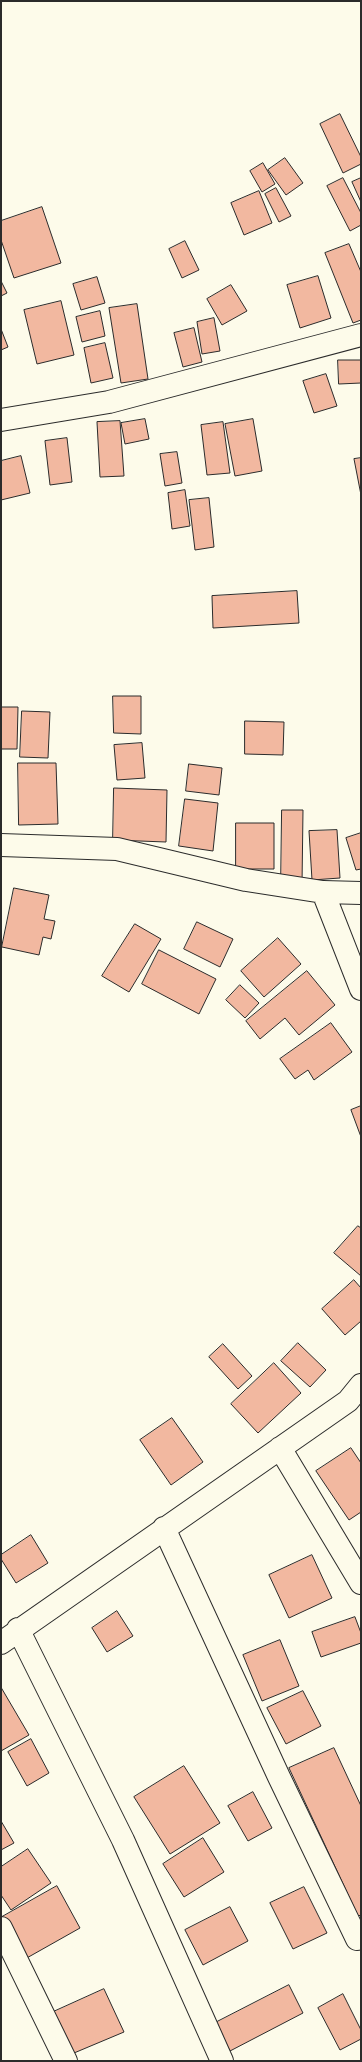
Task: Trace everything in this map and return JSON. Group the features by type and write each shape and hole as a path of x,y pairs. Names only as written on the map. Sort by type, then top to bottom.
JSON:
{"street":[{"path":"1,420 109,402 361,336"},
{"path":"1,845 117,849 246,880 323,892 361,893"},
{"path":"323,892 361,989"},
{"path":"1,1643 18,1629 348,1401 361,1385"},
{"path":"280,1448 361,1583"},
{"path":"164,1528 279,1777 357,1939"},
{"path":"18,1629 123,1840 222,2061"},
{"path":"1,1928 66,2061"}],"building":[{"path":"340,114 361,157 361,164 343,173 320,124"},
{"path":"285,158 303,183 286,195 268,170"},
{"path":"263,163 275,184 262,192 250,171"},
{"path":"343,178 361,213 361,225 350,231 327,186"},
{"path":"361,178 361,202 352,182"},
{"path":"276,188 291,216 279,222 265,194"},
{"path":"259,191 272,223 244,235 231,203"},
{"path":"42,207 61,263 14,278 1,240 1,221"},
{"path":"185,241 199,270 182,278 169,249"},
{"path":"349,244 361,272 361,320 353,323 325,253"},
{"path":"318,276 331,318 300,328 287,285"},
{"path":"97,277 105,303 81,310 73,284"},
{"path":"1,281 7,293 1,296"},
{"path":"231,285 247,311 222,325 207,299"},
{"path":"61,301 74,355 37,364 24,310"},
{"path":"137,304 148,379 121,383 109,308"},
{"path":"100,311 105,336 82,342 76,317"},
{"path":"214,318 220,351 202,354 197,322"},
{"path":"194,328 202,362 183,367 174,333"},
{"path":"1,329 8,347 1,350"},
{"path":"105,343 113,378 91,383 84,348"},
{"path":"338,360 361,360 361,383 339,384"},
{"path":"326,374 337,406 314,413 303,381"},
{"path":"145,419 149,439 125,444 121,423"},
{"path":"253,419 262,471 235,476 225,424"},
{"path":"120,421 124,476 100,477 97,422"},
{"path":"223,422 230,473 207,475 201,425"},
{"path":"67,438 72,482 50,485 45,441"},
{"path":"177,452 182,483 165,486 160,454"},
{"path":"21,456 30,493 1,500 1,461"},
{"path":"361,458 361,495 354,459"},
{"path":"185,490 190,526 172,529 168,493"},
{"path":"209,498 214,547 195,550 189,500"},
{"path":"297,591 299,623 213,628 212,596"},
{"path":"113,696 141,696 141,734 114,733"},
{"path":"1,707 18,707 17,749 1,749"},
{"path":"22,711 50,712 48,758 20,757"},
{"path":"245,721 284,722 283,755 245,754"},
{"path":"142,743 145,778 117,780 114,745"},
{"path":"18,763 56,763 58,824 19,825"},
{"path":"189,764 222,768 219,795 186,791"},
{"path":"114,788 167,790 166,842 113,840"},
{"path":"185,799 218,803 213,851 179,846"},
{"path":"282,810 303,810 302,885 281,884"},
{"path":"236,823 274,823 274,869 236,869"},
{"path":"337,830 340,878 312,880 309,831"},
{"path":"361,833 361,869 356,870 346,838"},
{"path":"14,888 49,895 44,919 55,921 51,939 43,937 39,955 2,947"},
{"path":"197,922 233,939 220,967 184,949"},
{"path":"135,924 161,939 129,992 102,976"},
{"path":"278,938 301,964 264,997 241,971"},
{"path":"159,950 216,979 199,1014 142,984"},
{"path":"307,971 335,1005 299,1035 285,1018 260,1039 246,1021"},
{"path":"240,985 259,1003 245,1018 226,1000"},
{"path":"331,1023 352,1052 314,1080 308,1070 295,1079 280,1059"},
{"path":"361,1106 361,1137 351,1110"},
{"path":"358,1226 361,1228 361,1276 334,1253"},
{"path":"354,1280 361,1288 361,1321 345,1335 322,1309"},
{"path":"298,1343 326,1370 310,1387 281,1361"},
{"path":"223,1344 252,1376 238,1389 209,1357"},
{"path":"274,1363 301,1393 258,1433 231,1404"},
{"path":"172,1418 203,1462 171,1485 140,1440"},
{"path":"351,1448 361,1463 361,1512 349,1520 316,1471"},
{"path":"31,1535 48,1563 16,1583 1,1559 1,1555"},
{"path":"312,1555 332,1598 289,1618 269,1575"},
{"path":"117,1611 133,1636 107,1652 92,1628"},
{"path":"355,1617 361,1633 361,1643 321,1657 312,1632"},
{"path":"280,1640 299,1686 262,1701 243,1655"},
{"path":"2,1689 29,1735 1,1751 1,1690"},
{"path":"303,1691 321,1726 286,1744 267,1708"},
{"path":"31,1739 49,1773 27,1786 8,1752"},
{"path":"334,1748 361,1806 361,1915 358,1916 289,1768"},
{"path":"184,1766 220,1823 170,1854 134,1797"},
{"path":"253,1792 272,1828 248,1841 228,1806"},
{"path":"1,1821 14,1843 1,1850"},
{"path":"203,1838 224,1872 184,1897 163,1864"},
{"path":"28,1849 51,1883 11,1910 1,1895 1,1867"},
{"path":"57,1886 80,1928 25,1959 2,1917"},
{"path":"304,1887 327,1933 293,1949 270,1903"},
{"path":"230,1907 248,1941 203,1965 185,1930"},
{"path":"289,1985 303,2013 230,2051 215,2023"},
{"path":"104,1989 124,2032 74,2053 66,2036 62,2038 51,2013"},
{"path":"343,1994 361,2030 361,2039 340,2050 318,2008"}]}
